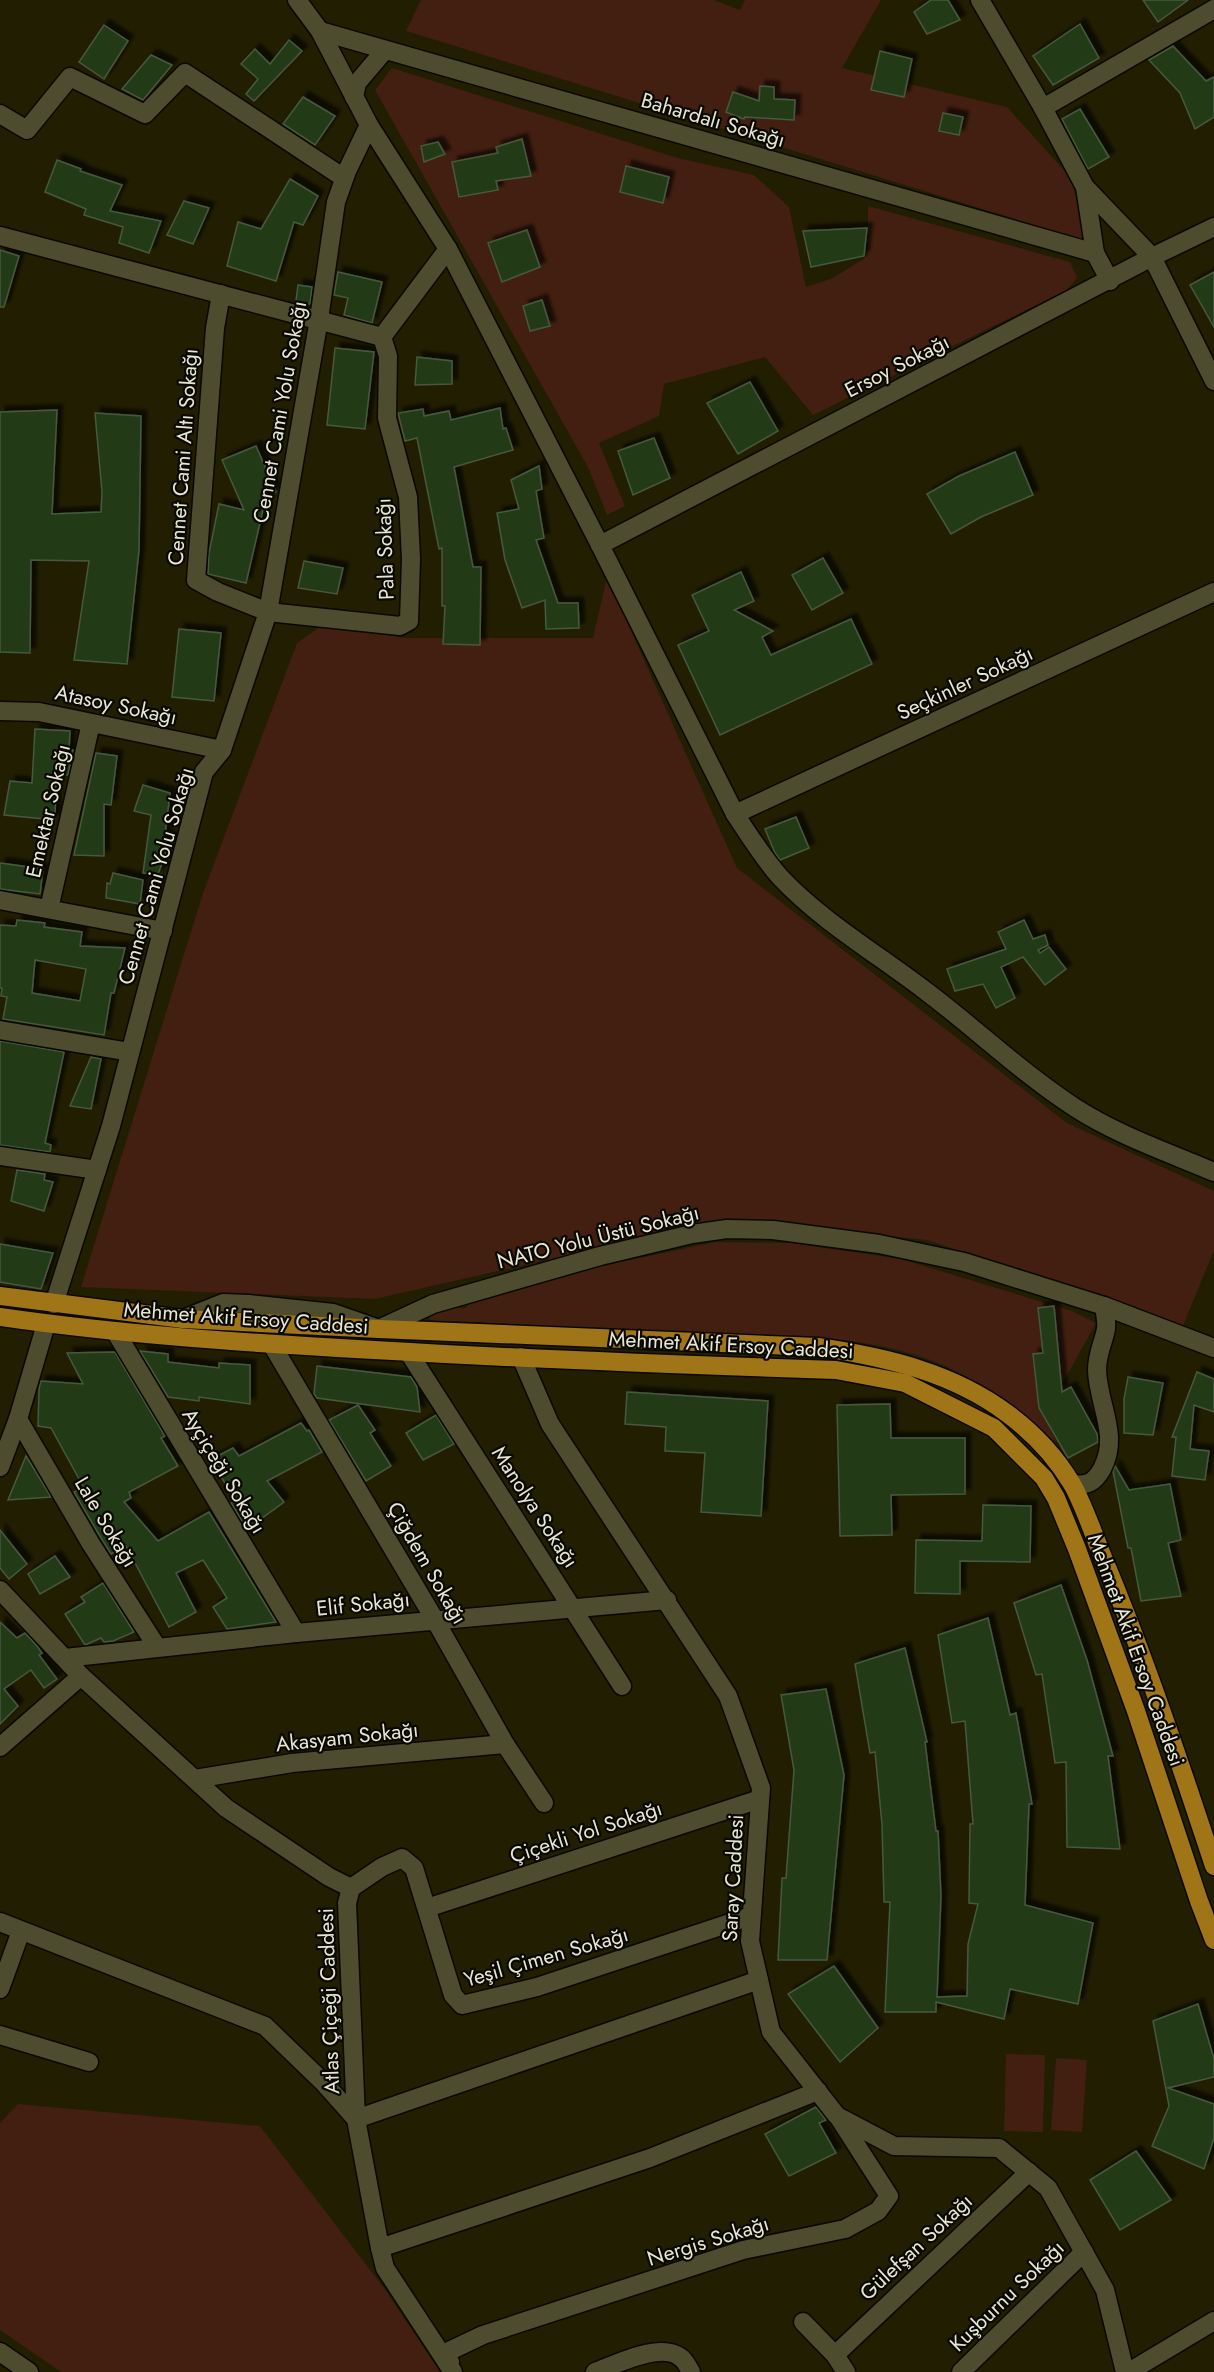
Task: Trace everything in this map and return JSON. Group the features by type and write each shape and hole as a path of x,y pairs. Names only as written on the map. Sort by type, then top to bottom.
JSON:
{"main road":[{"name":"Mehmet Akif Ersoy Caddesi","path":"0,1296 183,1319 818,1347 882,1358 919,1368 958,1384 1008,1413 1043,1445 1072,1484 1122,1604 1214,1866"},
{"name":"Cennet Cami Yolu Sokağı","path":"46,1324 54,1304"},
{"name":"Mehmet Akif Ersoy Caddesi","path":"0,1317 46,1324 272,1345 409,1353 836,1370 905,1383 994,1428 1044,1478 1056,1498 1136,1711 1214,1940"},
{"path":"378,1350 379,1329"},
{"path":"517,1334 521,1357"},
{"path":"1056,1498 1072,1484"}],"street":[{"path":"297,0 320,31 369,125 448,249 735,814 758,849 780,876 808,903 1075,1108 1109,1126 1214,1172"},
{"path":"980,0 1043,108 1085,187 1152,257 1214,381"},
{"path":"1043,108 1214,9"},
{"name":"Bahardalı Sokağı","path":"320,31 1095,253"},
{"path":"354,97 357,83 385,50"},
{"path":"0,114 27,130 70,77 145,114 185,73 344,178"},
{"name":"Cennet Cami Yolu Sokağı","path":"54,1304 97,1170 163,931 204,771 222,750 268,612 319,319 336,202 344,178 369,125"},
{"path":"1085,187 1095,253 1110,281"},
{"name":"Ersoy Sokağı","path":"600,545 1110,281 1152,257 1214,227"},
{"path":"0,236 382,337 448,249"},
{"name":"Cennet Cami Altı Sokağı","path":"220,294 215,328 196,580 218,592 268,612"},
{"name":"Pala Sokağı","path":"268,612 400,626 408,621 411,559 408,497 387,418 388,356 382,337"},
{"name":"Seçkinler Sokağı","path":"735,814 1214,592"},
{"name":"Atasoy Sokağı","path":"0,711 39,712 222,750"},
{"name":"Emektar Sokağı","path":"49,909 90,723"},
{"path":"0,900 163,931"},
{"path":"0,1030 130,1052"},
{"path":"0,1156 97,1170"},
{"name":"NATO Yolu Üstü Sokağı","path":"379,1329 433,1304 600,1256 692,1234 727,1229 773,1230 879,1244 964,1262 1104,1306 1214,1348"},
{"path":"1072,1484 1084,1486 1094,1481 1102,1468 1109,1446 1109,1426 1097,1377 1097,1353 1106,1328 1104,1306"},
{"path":"0,1467 18,1419 46,1324"},
{"name":"Ayçiçeği Sokağı","path":"114,1331 296,1633"},
{"name":"Çiğdem Sokağı","path":"272,1345 435,1620 505,1744 544,1803"},
{"name":"Manolya Sokağı","path":"409,1353 575,1609 622,1686"},
{"name":"Saray Caddesi","path":"521,1357 550,1424 728,1696 761,1788 750,1941 771,2032 837,2116 894,2146 999,2148 1048,2188 1105,2290 1127,2372"},
{"name":"Lale Sokağı","path":"18,1419 91,1544 157,1647"},
{"name":"Atlas Çiçeği Caddesi","path":"0,1590 81,1676 226,1808 329,1877 351,1888 347,1903 356,2119 380,2248 385,2268 453,2372"},
{"name":"Elif Sokağı","path":"65,1658 296,1633 667,1600"},
{"path":"0,1747 81,1676"},
{"name":"Akasyam Sokağı","path":"195,1779 292,1763 505,1744"},
{"name":"Çiçekli Yol Sokağı","path":"427,1908 760,1799"},
{"name":"Yeşil Çimen Sokağı","path":"351,1888 382,1867 402,1858 414,1868 453,1995 462,2005 537,1987 752,1916"},
{"path":"0,1922 265,2026 324,2083 356,2119 759,1980"},
{"path":"0,1989 21,1931"},
{"path":"0,2035 89,2062"},
{"path":"380,2248 650,2158 818,2091"},
{"name":"Nergis Sokağı","path":"443,2354 483,2335 743,2250 845,2229 878,2211 889,2196 837,2116"},
{"name":"Gülefşan Sokağı","path":"835,2355 1029,2172"},
{"name":"Kuşburnu Sokağı","path":"961,2372 1084,2252"},
{"path":"1127,2372 1214,2320"},
{"path":"803,2322 835,2355 846,2372"},
{"path":"595,2372 632,2358 664,2350 681,2357 691,2372"},
{"path":"0,2352 29,2372"},
{"path":"443,2354 460,2372"}],"shaded area":[{"path":"421,0 714,0 740,10 745,0 881,0 842,68 1007,107 1072,179 1086,241 406,31"},
{"path":"392,68 678,158 754,175 789,207 806,287 833,278 868,256 868,206 1070,262 1077,278 1067,290 813,415 765,357 664,384 659,416 599,443 625,506 607,515 589,469 375,90"},
{"path":"607,577 737,868 1067,1123 1214,1191 1214,1250 1183,1326 927,1240 726,1219 375,1299 81,1287 203,893 297,643 325,623 404,638 593,638"},
{"path":"716,1242 791,1243 901,1259 1072,1311 1096,1323 1061,1386 1071,1387 1037,1406 1057,1442 960,1373 915,1355 884,1347 852,1341 787,1336 660,1333 430,1320 428,1314 453,1308 466,1308 469,1302 582,1270"},
{"path":"1006,2054 1045,2055 1043,2132 1004,2131"},
{"path":"1056,2058 1087,2060 1082,2132 1051,2130"},
{"path":"18,2104 260,2126 384,2288 440,2372 61,2372 0,2330 0,2123"}],"building":[{"path":"931,0 948,0 960,20 927,34 914,12"},
{"path":"1143,0 1188,0 1158,22"},
{"path":"1080,24 1099,58 1053,85 1033,56"},
{"path":"104,25 128,41 104,79 79,62"},
{"path":"289,40 302,51 254,101 246,94 258,79 241,64 255,49 270,64"},
{"path":"1173,46 1206,81 1214,77 1214,117 1195,129 1180,93 1149,60"},
{"path":"880,51 912,59 904,97 871,90"},
{"path":"151,55 172,65 143,100 122,89"},
{"path":"760,86 774,87 774,99 795,100 794,120 745,117 744,119 726,112 733,92 759,101"},
{"path":"303,97 335,116 315,145 283,124"},
{"path":"1080,109 1109,157 1088,169 1062,119"},
{"path":"943,113 963,117 959,135 939,131"},
{"path":"522,139 531,176 496,181 498,190 459,197 452,162 498,153 496,147"},
{"path":"438,142 445,154 424,162 421,146"},
{"path":"57,160 81,169 80,171 122,185 110,211 161,221 149,253 119,243 123,227 84,215 86,209 45,192"},
{"path":"626,166 669,177 663,203 620,192"},
{"path":"290,179 318,196 303,225 294,222 276,281 227,266 238,222 261,229"},
{"path":"184,201 209,208 193,244 167,235"},
{"path":"867,228 864,256 811,267 803,231"},
{"path":"527,230 540,267 502,282 488,243"},
{"path":"0,250 19,256 4,307 0,307"},
{"path":"338,272 382,282 372,323 344,315 348,298 334,295"},
{"path":"1214,272 1214,327 1190,285"},
{"path":"298,285 312,287 310,304 296,301"},
{"path":"542,300 550,326 530,331 523,306"},
{"path":"335,348 374,352 365,429 327,425"},
{"path":"417,357 452,361 452,384 415,385"},
{"path":"750,382 778,431 738,454 707,403"},
{"path":"500,408 503,429 506,428 513,450 454,467 473,567 481,567 480,645 443,644 445,606 442,606 442,548 439,549 417,438 405,441 398,413 423,409 424,416 449,411 451,420"},
{"path":"57,410 52,514 101,512 102,492 95,413 141,416 139,550 127,664 74,660 89,561 31,560 30,653 0,652 0,412"},
{"path":"654,438 670,478 633,495 618,451"},
{"path":"256,446 276,492 266,497 246,583 208,574 209,553 219,504 244,510 222,460"},
{"path":"1015,452 1033,495 981,517 951,534 927,494 959,476"},
{"path":"539,466 542,489 536,491 544,538 536,540 558,603 578,603 579,628 546,629 545,600 522,608 505,560 497,513 519,509 511,480"},
{"path":"823,558 843,593 812,610 792,575"},
{"path":"304,561 343,568 337,594 298,588"},
{"path":"741,572 754,601 734,610 773,631 762,637 771,655 851,619 872,664 720,735 678,645 709,631 692,595"},
{"path":"179,629 221,633 214,701 172,697"},
{"path":"35,729 70,731 69,750 73,750 68,775 56,774 55,820 4,815 10,781 32,783"},
{"path":"96,753 117,756 111,805 104,804 104,856 74,855"},
{"path":"143,785 170,793 165,836 172,838 158,874 143,873 151,815 134,811"},
{"path":"796,817 809,848 780,860 765,829"},
{"path":"0,863 43,869 40,894 0,889"},
{"path":"113,873 143,880 140,904 106,898 107,883 110,884"},
{"path":"17,920 45,923 44,927 82,932 80,946 125,948 114,993 111,993 104,1035 3,1019 7,997 1,996 2,988 0,988 0,925 16,926","holes":["35,960 86,969 80,1001 32,993"]},
{"path":"1024,920 1033,939 1045,935 1048,945 1038,950 1040,953 1049,947 1066,969 1045,985 1023,957 1001,967 1015,998 996,1008 983,984 955,991 947,969 1006,949 998,932"},
{"path":"0,1041 64,1052 45,1143 51,1145 50,1152 0,1145"},
{"path":"91,1057 101,1059 91,1109 70,1106"},
{"path":"17,1170 45,1174 44,1180 53,1182 44,1211 11,1201"},
{"path":"0,1244 53,1253 41,1289 0,1282"},
{"path":"1054,1306 1062,1392 1071,1387 1097,1434 1098,1442 1068,1458 1039,1408 1033,1354 1043,1353 1038,1308"},
{"path":"140,1351 168,1354 168,1362 219,1368 219,1363 250,1365 250,1404 199,1397 199,1401 168,1397"},
{"path":"115,1352 165,1436 161,1438 178,1466 129,1492 131,1498 124,1502 158,1541 209,1512 276,1622 227,1629 213,1607 227,1598 203,1560 176,1573 196,1612 169,1627 126,1546 111,1554 101,1538 74,1492 84,1488 51,1428 38,1426 39,1389 41,1381 83,1384 67,1353"},
{"path":"317,1366 411,1377 417,1387 420,1412 317,1398 314,1394"},
{"path":"1197,1372 1214,1379 1214,1412 1194,1405 1190,1449 1209,1451 1205,1480 1172,1476 1176,1437 1172,1437"},
{"path":"1128,1377 1163,1383 1153,1435 1124,1433 1124,1399"},
{"path":"627,1392 768,1401 761,1516 701,1512 705,1453 665,1451 666,1427 625,1424"},
{"path":"890,1404 891,1438 965,1438 965,1494 891,1495 892,1535 840,1536 837,1405"},
{"path":"358,1405 375,1430 370,1433 391,1466 366,1481 329,1420"},
{"path":"436,1415 454,1444 423,1460 406,1433"},
{"path":"301,1423 307,1431 309,1430 322,1452 267,1481 284,1502 247,1529 231,1503 236,1500 210,1460 233,1448 239,1456"},
{"path":"26,1456 31,1464 51,1497 8,1500"},
{"path":"1115,1466 1129,1490 1170,1484 1181,1540 1168,1543 1181,1596 1141,1601 1113,1471"},
{"path":"983,1505 1031,1506 1030,1562 960,1561 960,1594 915,1593 916,1540 982,1541"},
{"path":"0,1530 27,1564 9,1579 0,1568"},
{"path":"55,1556 70,1577 40,1594 28,1574"},
{"path":"103,1583 134,1632 113,1641 104,1642 101,1638 85,1645 65,1614 85,1602 81,1597"},
{"path":"1061,1585 1087,1660 1113,1756 1108,1756 1120,1849 1067,1847 1066,1762 1055,1763 1042,1674 1036,1675 1014,1603"},
{"path":"988,1618 1010,1715 1016,1713 1032,1804 1029,1804 1025,1905 1093,1923 1078,2004 1010,1989 1004,2019 936,2002 936,2012 885,2012 890,1902 884,1902 882,1824 875,1752 870,1753 855,1664 905,1648 927,1742 925,1742 936,1831 938,1831 941,1896 937,1997 967,1996 968,1944 978,1904 969,1903 970,1824 973,1824 965,1721 952,1723 938,1635"},
{"path":"0,1622 17,1638 25,1633 42,1653 39,1655 57,1679 44,1688 31,1670 4,1689 18,1706 0,1724"},
{"path":"826,1689 844,1775 827,1960 778,1960 782,1878 786,1878 794,1770 781,1695"},
{"path":"834,1966 878,2028 840,2062 788,1994"},
{"path":"1198,2004 1214,2059 1214,2077 1168,2088 1214,2104 1214,2138 1204,2169 1152,2146 1169,2106 1153,2021"},
{"path":"816,2107 826,2120 819,2123 836,2153 789,2176 765,2134"},
{"path":"1136,2151 1171,2200 1120,2230 1090,2180"}]}
